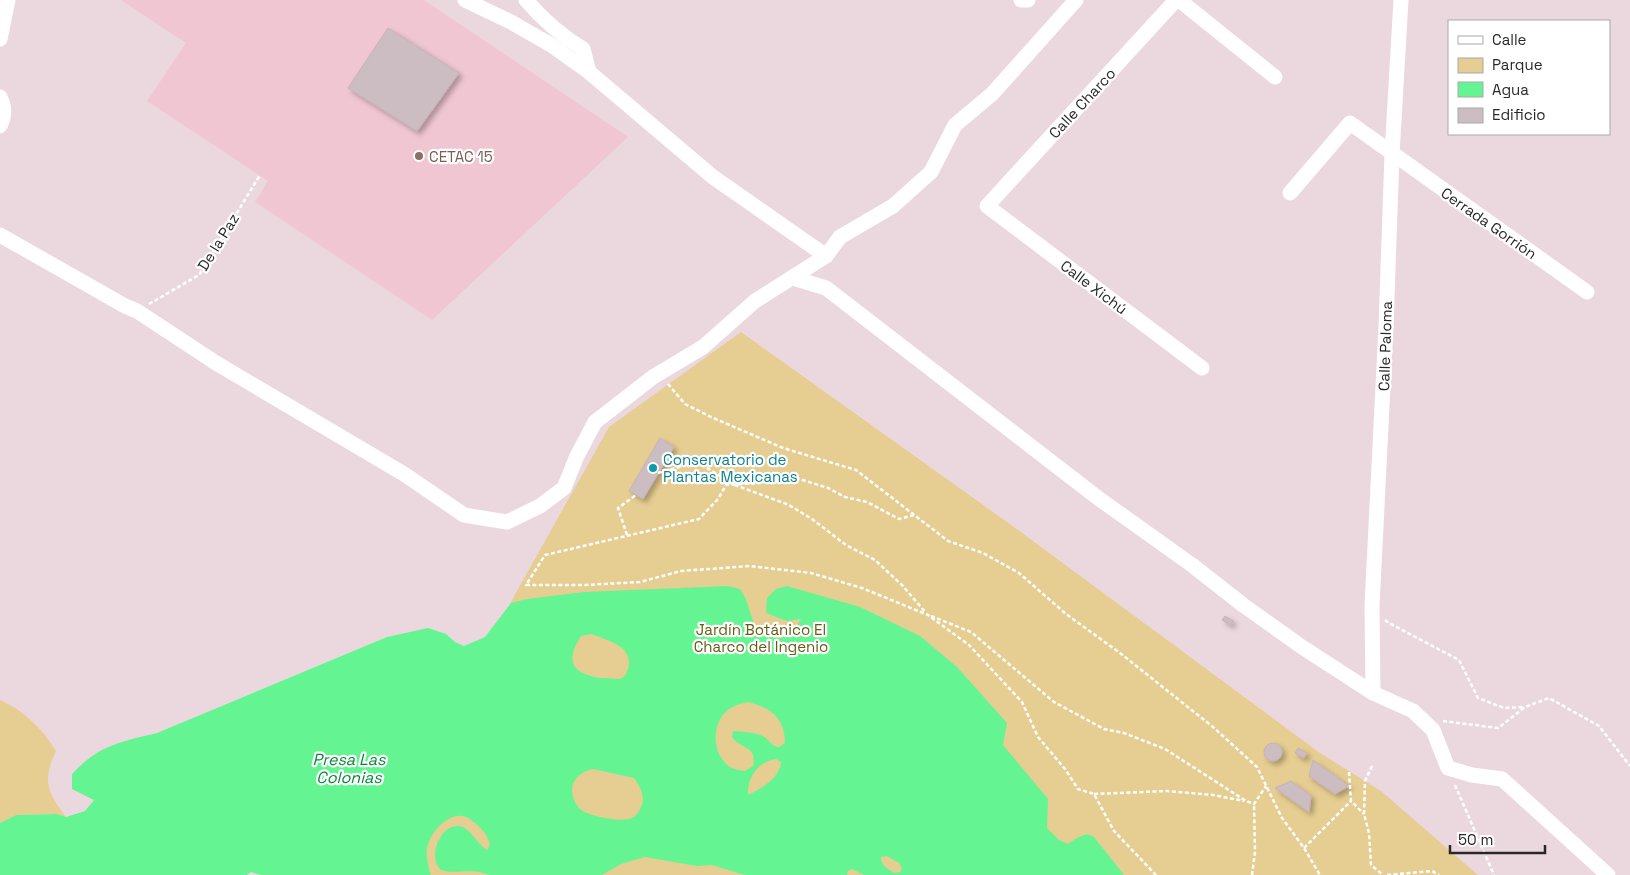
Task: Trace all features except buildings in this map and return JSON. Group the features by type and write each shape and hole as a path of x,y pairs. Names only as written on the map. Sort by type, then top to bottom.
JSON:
{"street":[{"path":"0,40 8,0"},
{"path":"465,0 511,22 551,45 589,72 713,177 826,256"},
{"path":"526,0 543,20 564,38 583,49 589,72"},
{"path":"1021,0 1028,0"},
{"path":"0,235 137,311 216,363 404,474 464,515 507,522 540,506 564,488 577,456 595,422 652,378 703,347 755,301 826,256 840,237 893,206 931,172 955,125 992,94 1076,0"},
{"path":"1178,0 1275,77"},
{"name":"Calle Charco","path":"987,206 1178,0"},
{"name":"Calle Paloma","path":"1373,693 1372,606 1386,326 1392,154 1401,0"},
{"path":"0,96 4,106 4,118 0,126"},
{"name":"Cerrada Gorrión","path":"1290,193 1350,123 1587,292"},
{"name":"Calle Xichú","path":"987,206 1202,368"},
{"path":"792,278 826,288 1098,498 1302,648 1373,693 1413,711 1433,730 1448,768 1472,775 1502,779 1608,875"}],"path":[{"name":"De la Paz","path":"137,311 199,275 260,175"},
{"path":"652,378 668,384 685,404 711,417 783,448 856,470 948,540 983,553 1019,573 1066,614 1120,653 1213,727 1257,767 1282,818 1304,848 1320,875"},
{"path":"658,472 697,462 735,485 789,505 812,519 846,546 875,560 928,615 969,644 1000,676 1022,702 1038,737 1065,769 1078,789 1094,794 1166,791 1213,795 1254,804"},
{"path":"914,515 899,519 867,502 845,497 828,488 790,476 759,483 726,486 718,499 699,519 545,555 526,585 585,586 640,582 681,571 750,566 811,573 862,588 972,632 1054,702 1104,729 1124,733 1165,748 1246,801"},
{"path":"626,535 618,508 636,496"},
{"path":"1372,606 1389,623 1459,660 1478,698 1504,708 1525,707"},
{"path":"1420,718 1498,728 1525,707 1549,698 1599,726 1630,766"},
{"path":"1372,766 1365,781 1364,814 1369,833 1371,866 1383,875"},
{"path":"1448,768 1494,875"},
{"path":"1349,772 1351,801 1364,814"},
{"path":"1252,875 1255,852 1254,804 1266,786"},
{"path":"1094,794 1114,831 1156,875"},
{"path":"1304,848 1351,801"},
{"path":"1387,875 1432,871 1438,875"}],"shaded area":[{"name":"CETAC 15","path":"121,0 424,0 628,137 432,320 255,202 268,181 147,101 186,43"}],"green space":[{"name":"Jardín Botánico El Charco del Ingenio","path":"741,332 1014,527 1320,753 1381,791 1478,875 384,875 442,732 518,589 609,427"},
{"path":"0,700 9,704 32,721 56,751 49,770 49,786 54,801 66,817 57,814 16,815 0,823"}],"water":[{"name":"Presa Las Colonias","path":"728,586 740,589 746,599 754,624 760,631 772,638 781,638 791,634 801,619 787,621 766,613 767,598 776,589 787,586 860,607 920,636 957,667 1007,723 1003,745 1048,799 1047,828 1059,840 1068,844 1087,834 1094,837 1124,875 864,875 852,869 848,871 847,875 745,875 712,865 697,866 645,857 621,864 602,875 489,875 470,871 452,872 441,870 435,858 438,843 446,830 452,827 463,827 487,850 490,845 486,836 475,823 469,818 456,816 440,826 431,837 427,851 431,875 261,875 251,872 247,875 0,875 0,823 16,815 57,814 66,817 85,811 94,800 72,789 72,774 91,757 111,746 157,733 387,637 428,628 446,634 455,642 464,646 485,637 511,603 527,599 584,592","holes":["591,634 623,649 629,661 628,669 624,676 619,679 600,678 588,675 576,668 573,664 573,654 581,636","748,702 770,711 779,721 784,734 785,743 777,747 759,735 733,731 732,737 735,741 751,751 753,755 753,766 745,771 730,767 719,754 717,746 716,730 719,722 729,709","776,759 781,762 774,778 748,795 749,782 755,771 770,760","593,769 634,778 643,796 637,815 621,820 590,814 580,809 573,797 572,787 577,778","887,856 899,863 902,868 900,872 894,873 881,860 881,857"]}],"place":[{"name":"CETAC 15","path":"419,156"},
{"name":"Conservatorio de Plantas Mexicanas","path":"653,468"}]}
